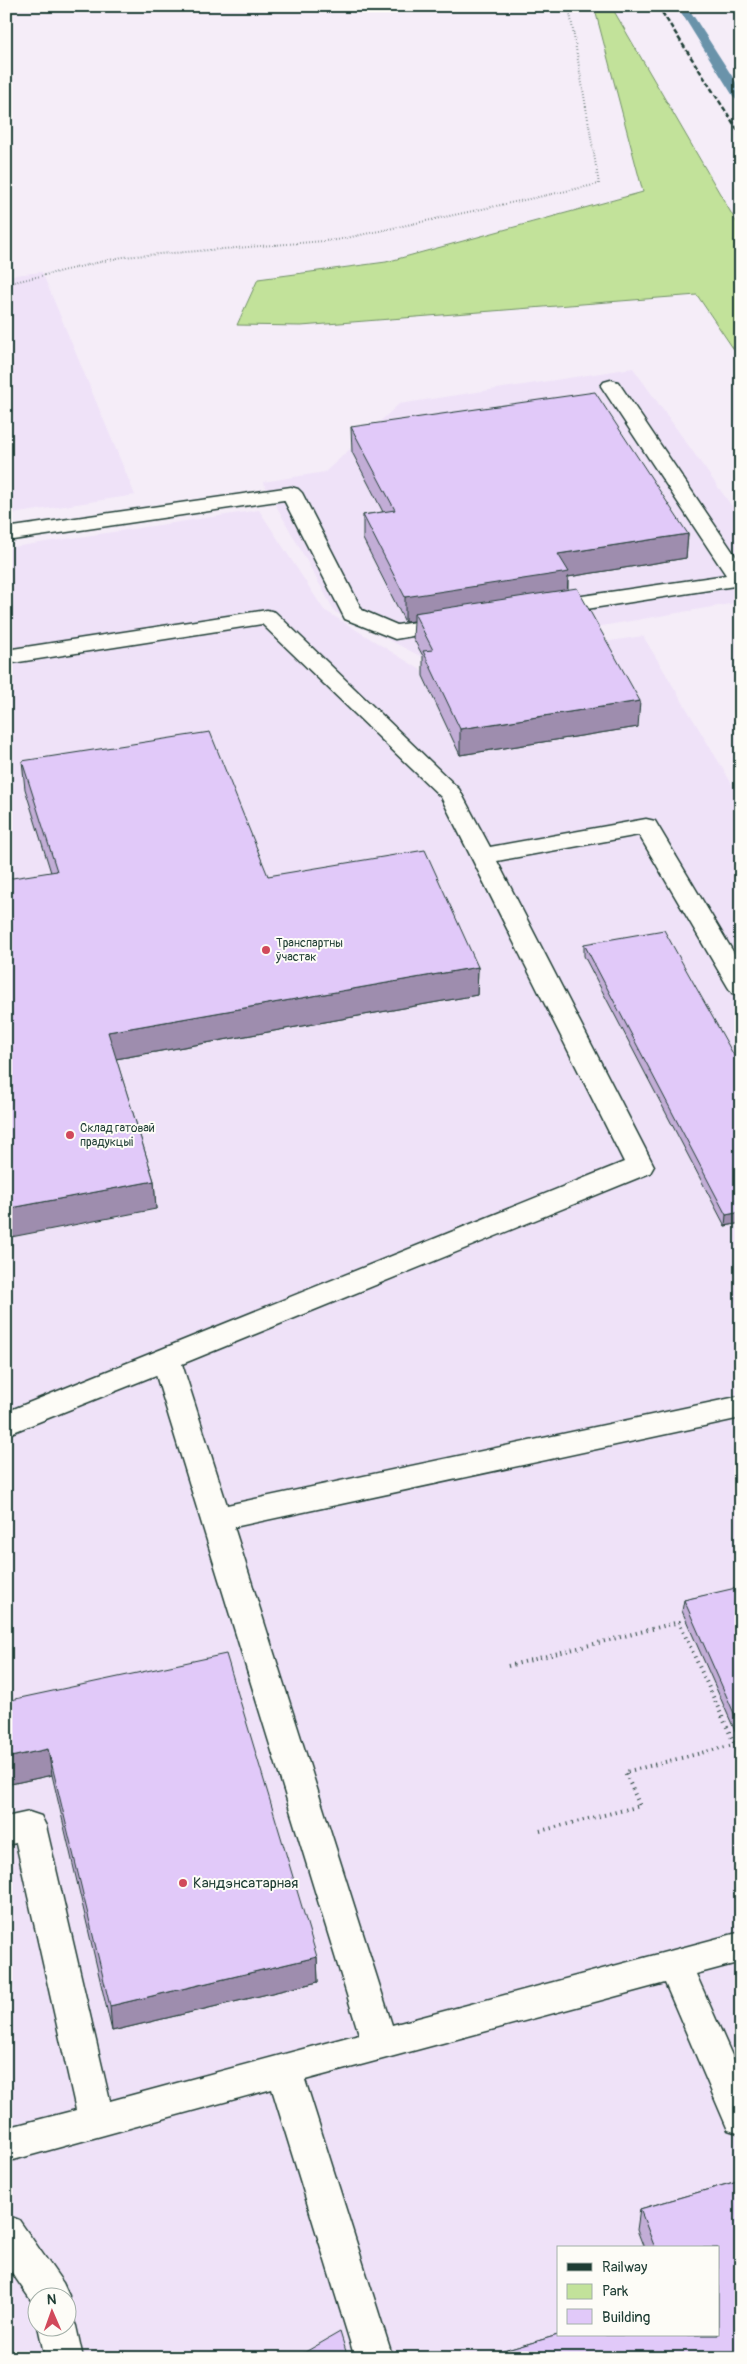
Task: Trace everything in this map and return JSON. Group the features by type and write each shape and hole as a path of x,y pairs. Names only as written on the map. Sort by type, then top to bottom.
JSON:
{"lane":[{"path":"523,612 740,579 611,386"},
{"path":"6,535 291,493 352,614 396,632 474,620"},
{"path":"6,657 267,616 451,794 640,1166 6,1424"},
{"path":"482,856 646,826 741,987"},
{"path":"166,1359 380,2044"},
{"path":"216,1519 741,1407"},
{"path":"6,1831 30,1826 96,2121"},
{"path":"6,2145 741,1947"},
{"path":"675,1965 741,2118"},
{"path":"284,2070 374,2358"},
{"path":"6,2232 43,2286"},
{"path":"59,2336 64,2358"}],"path":[{"path":"6,284 122,257 337,240 600,184 570,13"},
{"path":"508,1666 679,1622 735,1745"},
{"path":"540,1831 640,1806 625,1772 741,1743"}],"shaded area":[{"path":"42,272 135,495 6,515 6,276"},
{"path":"633,368 741,519 741,602 422,657 335,612 263,482 325,472 399,404"},
{"path":"259,510 324,610 421,670 643,636 741,799 741,2358 6,2358 6,548"}],"green space":[{"path":"594,6 611,6 741,230 741,360 697,295 301,326 237,325 258,279 386,262 643,192"}],"building":[{"path":"595,392 688,534 558,554 569,572 405,597 363,515 395,510 351,427"},
{"path":"577,588 640,701 460,729 423,651 433,650 414,613"},
{"path":"210,732 268,876 425,850 478,967 108,1032 154,1181 6,1209 6,879 57,871 22,761"},
{"path":"664,930 741,1068 741,1212 726,1215 584,944"},
{"path":"740,1587 741,1719 737,1720 684,1600"},
{"name":"Кандэнсатарная","path":"226,1654 317,1957 110,2006 48,1749 6,1758 6,1701"},
{"path":"741,2180 741,2358 480,2358 557,2335 720,2336 720,2246 654,2246 640,2209"},
{"path":"340,2332 348,2358 295,2358"}],"waterway":[{"path":"682,6 741,99"}],"railway":[{"path":"658,6 741,135"}],"place":[{"name":"Транспартны ўчастак","path":"266,950"},
{"name":"Склад гатовай прадукцыі","path":"70,1135"},
{"name":"Кандэнсатарная","path":"183,1883"}]}
